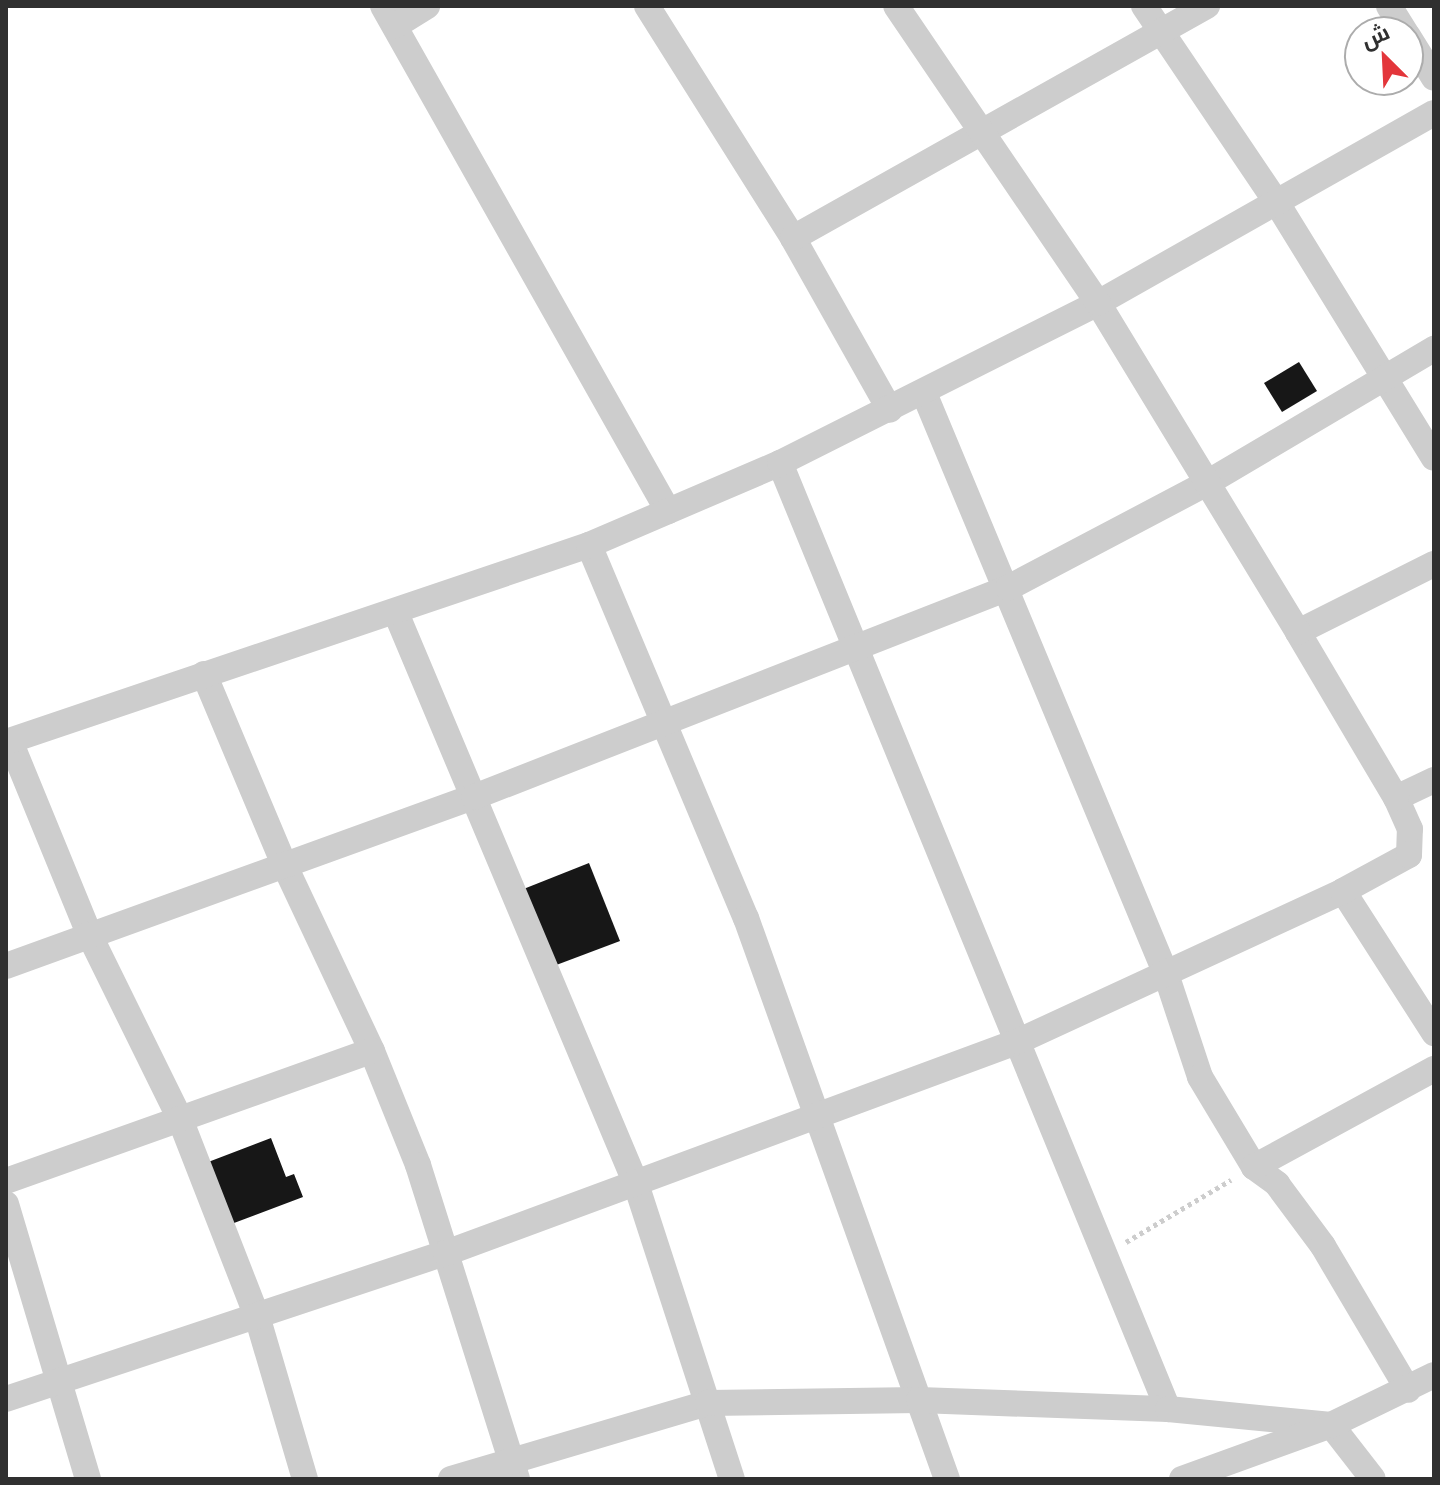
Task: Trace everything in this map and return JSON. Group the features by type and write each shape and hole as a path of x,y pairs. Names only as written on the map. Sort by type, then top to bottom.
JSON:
{"street":[{"path":"427,6 389,16 668,511"},
{"path":"647,6 793,238 890,410"},
{"path":"6,1399 446,1253 1019,1041 1343,891 1409,855 1410,829 1396,798 1298,632 1098,303 896,6"},
{"path":"1144,6 1277,203 1434,458"},
{"path":"793,238 1207,6"},
{"path":"305,1479 257,1316 180,1119 89,934 8,741 396,613 589,545 780,463 1098,303 1434,113"},
{"path":"6,966 474,797 1008,588 1207,483 1434,349"},
{"path":"924,393 1008,588 1166,974 1200,1077 1254,1167 1297,1208 1408,1390"},
{"path":"780,463 1168,1409"},
{"path":"589,545 666,722 821,1115 947,1479"},
{"path":"1298,632 1434,564"},
{"path":"396,613 636,1184 732,1479"},
{"path":"204,674 284,864 372,1051 446,1253 513,1469"},
{"path":"1396,798 1434,780"},
{"path":"1343,891 1434,1033"},
{"path":"6,1181 372,1051"},
{"path":"1254,1167 1434,1069"},
{"path":"6,1204 88,1479"},
{"path":"1182,1479 1331,1425 1434,1375"},
{"path":"451,1479 513,1469 708,1403 919,1400 1168,1409 1331,1425 1373,1479"}],"path":[{"path":"1104,1255 1254,1167"}],"building":[{"path":"1299,362 1317,391 1282,412 1264,383"},
{"path":"589,863 620,941 551,967 521,890"},
{"path":"271,1138 286,1177 294,1174 303,1197 226,1226 203,1164"}]}
